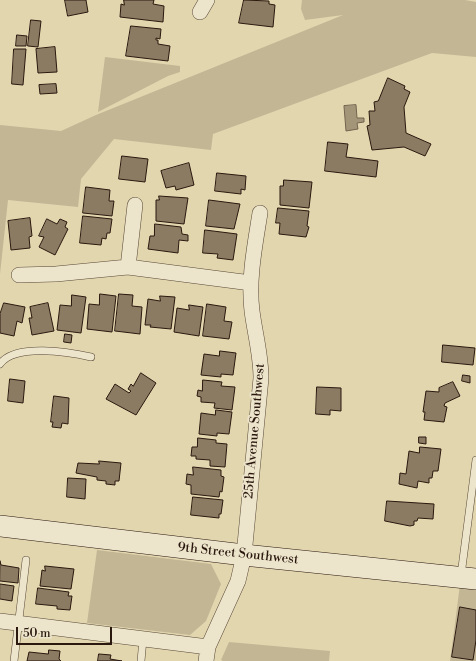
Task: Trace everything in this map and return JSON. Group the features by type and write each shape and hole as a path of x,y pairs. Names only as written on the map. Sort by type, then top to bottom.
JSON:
{"main road":[{"name":"9th Street Southwest","path":"0,526 244,555 468,578"}],"street":[{"path":"128,267 135,205"},
{"name":"25th Avenue Southwest","path":"207,654 238,581 244,555 261,378 261,360 252,311 251,282 260,213"},
{"path":"19,275 56,274 128,267 251,282"},
{"path":"0,621 143,639 207,654"}],"lane":[{"path":"0,364 2,360 20,352 43,350 66,352 91,357"},
{"path":"468,578 476,460"},
{"path":"14,661 26,560"},
{"path":"141,661 143,639"}],"shaded area":[{"path":"302,0 465,0 476,2 476,57 432,53 213,134 211,150 114,139 81,179 78,207 8,200 0,274 0,125 61,131 96,115 343,15 305,20 301,9"},
{"path":"105,57 180,66 180,72 168,76 98,112"},
{"path":"356,105 357,118 364,118 364,122 357,123 358,129 346,131 344,106"},
{"path":"97,550 211,564 221,584 206,621 190,635 87,623"},
{"path":"461,577 476,579 476,661 450,661"},
{"path":"229,642 330,651 329,661 223,661 221,660"}],"building":[{"path":"65,0 86,0 88,12 68,16"},
{"path":"124,0 154,0 153,4 164,6 163,22 120,17 121,4 124,5"},
{"path":"244,0 269,1 269,4 275,5 273,27 239,23"},
{"path":"31,20 41,21 38,47 28,46"},
{"path":"131,26 161,29 160,39 156,38 156,40 158,40 158,44 170,46 168,61 126,56"},
{"path":"17,35 27,36 26,46 16,46"},
{"path":"55,47 57,72 38,73 36,49"},
{"path":"14,49 26,49 23,85 12,84"},
{"path":"388,78 405,86 404,89 410,92 404,107 406,133 431,144 425,156 404,147 372,150 367,126 370,125 369,111 375,111 374,102 378,101"},
{"path":"56,84 57,93 40,94 39,85"},
{"path":"328,142 348,144 346,157 378,161 376,177 325,171"},
{"path":"122,156 148,159 145,182 119,179"},
{"path":"189,163 194,185 176,190 175,186 166,188 161,171"},
{"path":"217,173 246,176 245,190 241,189 241,194 215,191"},
{"path":"284,180 312,182 309,208 280,205 280,186 283,186"},
{"path":"86,187 110,190 109,201 114,201 112,216 83,213"},
{"path":"159,196 188,198 184,224 156,221 156,200 159,200"},
{"path":"209,200 240,204 234,229 206,226"},
{"path":"278,208 309,211 307,226 309,227 306,237 279,234 280,223 276,223"},
{"path":"83,216 112,219 110,233 107,233 106,239 102,238 101,245 80,243"},
{"path":"30,218 32,236 29,237 30,248 11,250 8,221"},
{"path":"47,219 57,224 60,219 67,222 65,227 68,229 55,255 39,247 44,237 39,236"},
{"path":"155,224 181,227 182,234 188,235 188,241 179,240 178,253 148,249 150,236 154,236"},
{"path":"205,230 237,234 233,260 217,258 218,254 203,253"},
{"path":"100,294 116,296 112,332 87,329 89,304 99,305"},
{"path":"119,294 133,295 132,306 142,307 140,334 115,331"},
{"path":"72,295 86,297 81,333 57,330 60,305 71,306"},
{"path":"160,296 175,297 171,329 150,327 151,325 145,325 148,299 160,301"},
{"path":"4,303 25,307 22,323 17,321 14,336 0,333 0,314"},
{"path":"48,303 54,331 32,335 29,318 32,318 30,307"},
{"path":"207,304 226,307 224,321 232,322 229,339 203,336"},
{"path":"189,305 203,307 199,336 174,332 177,308 189,310"},
{"path":"65,334 72,335 71,343 64,342"},
{"path":"443,345 475,348 473,365 442,362"},
{"path":"220,351 236,353 233,375 221,374 221,377 201,375 204,354 219,356"},
{"path":"141,373 156,383 136,415 106,399 115,384 129,393 131,391 128,389 131,384 133,386"},
{"path":"463,375 470,376 470,383 462,381"},
{"path":"10,379 25,381 23,403 8,401"},
{"path":"203,380 222,382 221,386 235,387 232,410 214,408 215,403 201,402 201,397 197,396 198,390 202,391"},
{"path":"453,382 460,396 445,403 444,406 447,407 444,422 424,420 425,412 423,412 426,391 439,392 439,388"},
{"path":"317,387 341,388 341,411 330,410 330,415 316,414"},
{"path":"54,396 69,398 68,424 62,423 61,428 52,427 53,422 51,422"},
{"path":"216,410 232,412 229,434 217,433 217,436 199,434 201,413 215,415"},
{"path":"419,437 426,437 426,444 419,443"},
{"path":"198,438 216,440 216,443 227,444 225,467 210,466 210,460 196,459 196,456 191,456 192,447 197,447"},
{"path":"420,447 441,449 438,471 433,471 432,478 429,478 429,483 418,481 417,488 399,484 400,473 406,474 409,451 419,453"},
{"path":"99,461 121,463 119,481 115,481 115,485 106,484 106,481 97,480 97,477 76,473 78,463 99,464"},
{"path":"193,467 221,470 221,476 224,477 222,492 220,491 219,497 191,494 191,485 186,484 187,474 193,475"},
{"path":"68,478 86,479 85,499 67,497"},
{"path":"193,497 223,500 219,518 191,515"},
{"path":"387,501 434,504 433,519 418,518 417,521 414,521 414,525 410,526 385,521"},
{"path":"0,561 1,565 19,568 18,583 0,581"},
{"path":"45,566 74,569 71,589 40,586 42,570 45,571"},
{"path":"0,584 14,586 12,601 0,599"},
{"path":"38,588 69,592 68,596 72,596 70,610 57,609 57,606 36,604"},
{"path":"460,607 476,610 476,640 473,660 452,657"},
{"path":"49,650 60,651 59,659 61,661 27,661 29,652 48,654"},
{"path":"99,654 111,655 110,659 122,661 98,661"}]}
